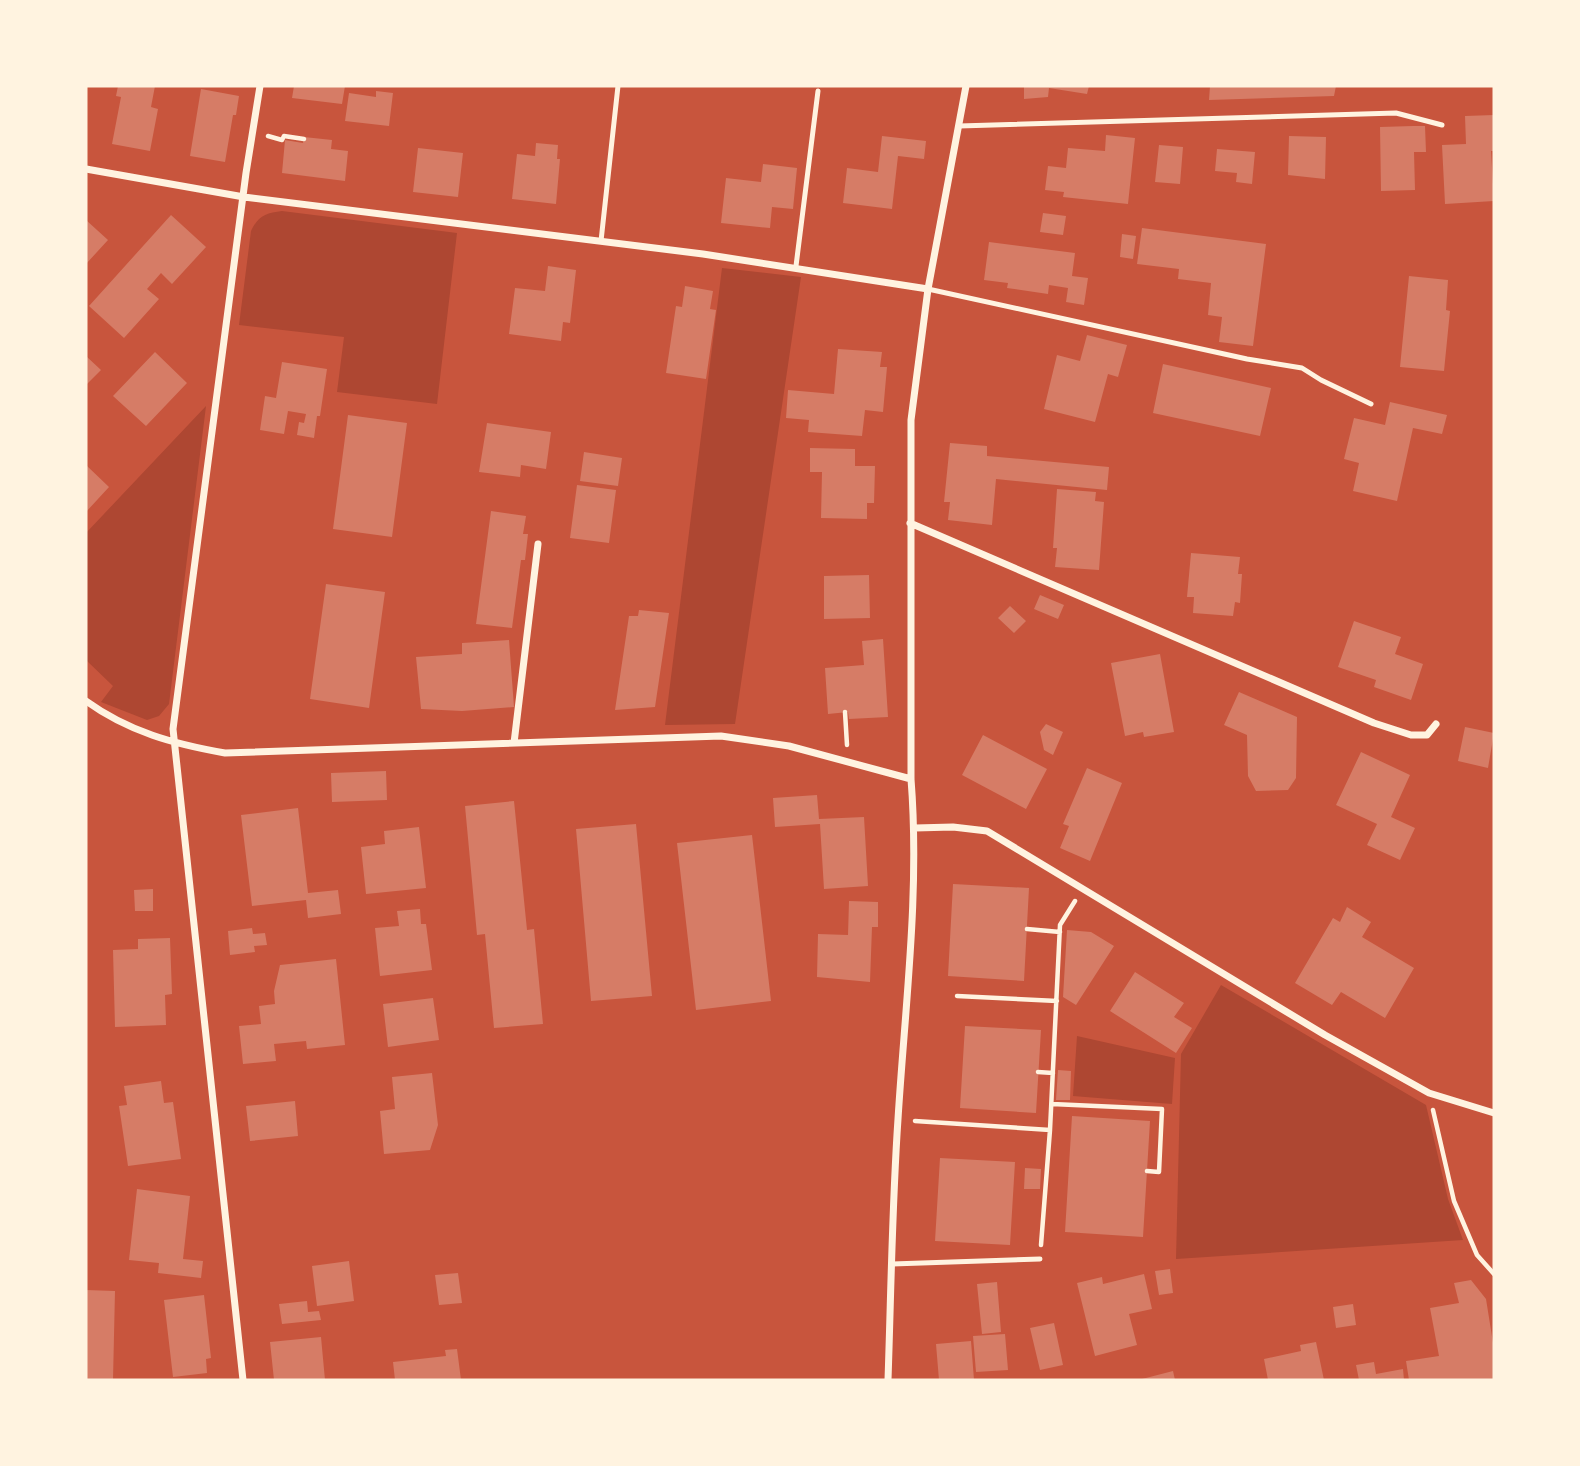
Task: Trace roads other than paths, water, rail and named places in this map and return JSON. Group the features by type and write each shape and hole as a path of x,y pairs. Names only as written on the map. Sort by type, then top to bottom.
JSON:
{"street":[{"path":"243,1380 173,729 260,86"},
{"path":"888,1380 898,1120 908,993 915,828 911,779 911,420 928,289 966,86"},
{"path":"86,169 244,197 796,266 928,289"},
{"path":"910,523 1374,723 1411,735 1427,735 1436,724"},
{"path":"514,743 538,544"},
{"path":"86,701 125,724 173,744 225,753 721,736 789,746 911,779"},
{"path":"915,828 953,827 986,831 1325,1035 1429,1093 1494,1113"}],"lane":[{"path":"600,241 618,86"},
{"path":"796,266 818,91"},
{"path":"959,126 1396,113 1442,125"},
{"path":"928,289 1247,359 1302,368 1371,404"},
{"path":"892,1264 1040,1259"}]}
